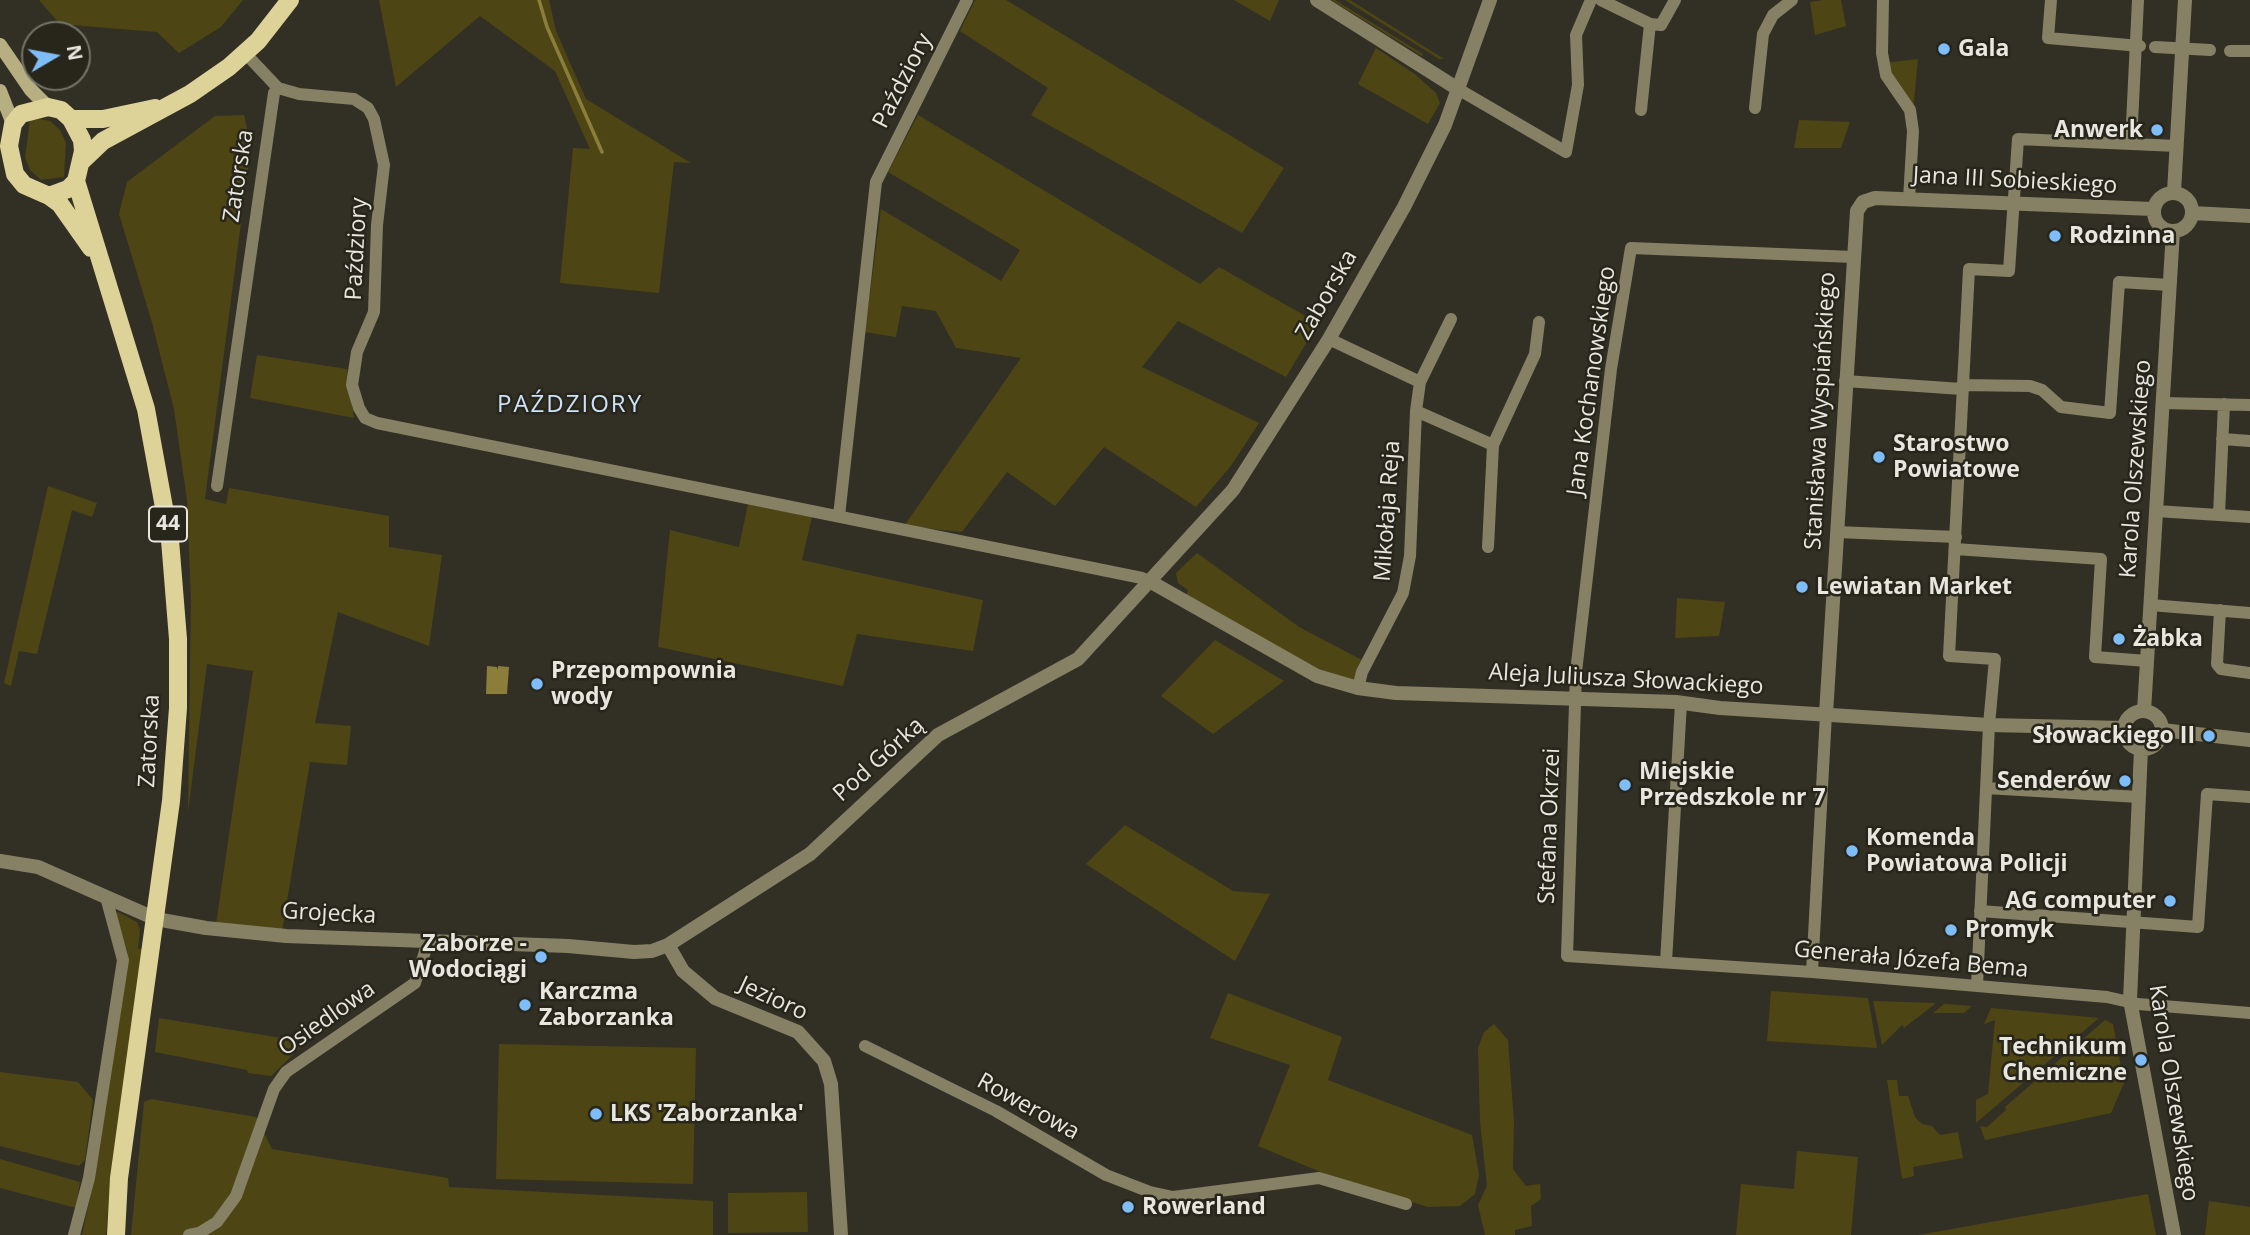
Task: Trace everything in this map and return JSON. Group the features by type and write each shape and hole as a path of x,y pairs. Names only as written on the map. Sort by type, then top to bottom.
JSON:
{"main road":[{"path":"81,162 103,141 212,80 245,53 290,0"},
{"path":"0,46 31,90 48,107"},
{"name":"44","path":"0,91 13,124 9,146 15,174 24,185 49,196"},
{"path":"71,119 103,119 165,106"},
{"path":"13,124 20,114 48,107 61,110 71,119 82,141 81,162 76,181 68,189 49,196"},
{"name":"Zatorska","path":"76,181 97,257 132,354 146,409 162,489 174,571 178,639 178,719 156,919 119,1178 117,1235"},
{"name":"Zatorska","path":"49,196 60,204 97,257"}],"street":[{"name":"Paździory","path":"839,516 876,182 967,0"},
{"path":"1317,0 1458,89 1566,152 1578,85 1576,34 1591,0"},
{"name":"Zaborska","path":"1151,582 1245,476 1329,339 1404,207 1444,125 1490,0"},
{"path":"1601,0 1650,23 1661,25 1675,0"},
{"path":"1755,108 1763,34 1773,15 1792,0"},
{"path":"1883,0 1882,53 1886,75 1910,110 1913,131 1909,199"},
{"path":"2051,0 2048,38 2138,46"},
{"path":"2130,144 2138,46 2138,0"},
{"path":"2174,192 2185,0"},
{"path":"1641,110 1650,23"},
{"path":"2155,47 2210,50"},
{"path":"2230,51 2250,51"},
{"path":"245,53 278,88"},
{"name":"Paździory","path":"278,88 299,94 354,99 368,108 374,119 384,164 377,225 374,312 356,352 352,384 365,418 377,423 1142,578 1151,582"},
{"name":"Zatorska","path":"217,486 278,88"},
{"path":"1977,986 1989,725 1995,659 1949,656 1969,269 2009,271 2018,139 2177,146"},
{"path":"2174,192 2186,197 2192,214 2188,224 2173,231 2160,226 2153,209 2159,198 2174,192"},
{"name":"Jana III Sobieskiego","path":"1875,198 2153,209"},
{"name":"Stanisława Wyspiańskiego","path":"1812,972 1853,257 1857,211 1863,202 1875,198"},
{"path":"2192,214 2250,216"},
{"name":"Karola Olszewskiego","path":"2144,710 2173,231"},
{"name":"Jana Kochanowskiego","path":"1575,698 1612,369 1631,248 1853,257"},
{"path":"1845,381 1962,387 2030,386 2042,390 2061,407 2110,412 2119,282 2170,285"},
{"name":"Mikołaja Reja","path":"1358,688 1362,672 1403,593 1410,556 1416,411 1420,382 1451,319"},
{"path":"1488,547 1493,445 1535,354 1539,322"},
{"path":"1329,339 1420,382"},
{"path":"2163,402 2250,405"},
{"path":"2218,515 2224,404"},
{"name":"Mikołaja Reja","path":"1416,411 1493,445"},
{"path":"2222,439 2250,441"},
{"path":"2156,511 2250,517"},
{"path":"1838,533 2101,559 2095,657 2147,661"},
{"name":"Aleja Juliusza Słowackiego","path":"1151,582 1317,676 1358,688 1396,693 1681,703 1720,708 1989,725 2124,727"},
{"name":"Pod Górką","path":"668,945 810,854 938,735 1078,659 1151,582"},
{"path":"2150,605 2250,613"},
{"path":"2220,610 2217,664 2221,669 2250,673"},
{"name":"Stefana Okrzei","path":"1567,956 1575,698"},
{"path":"1666,962 1681,703"},
{"path":"2144,710 2159,719 2162,730 2154,746 2141,749 2130,744 2124,727 2129,717 2144,710"},
{"path":"2162,730 2250,740"},
{"name":"Karola Olszewskiego","path":"2141,749 2130,1000 2174,1235"},
{"path":"1986,788 2139,797"},
{"path":"1980,911 2198,927 2207,794 2250,797"},
{"name":"Grojecka","path":"0,861 38,867 156,919 250,933 568,946 634,952 668,945"},
{"path":"74,1235 89,1178 123,960 106,897"},
{"name":"Osiedlowa","path":"189,1235 199,1233 217,1222 236,1196 274,1088 286,1072 415,983 428,942"},
{"name":"Jezioro","path":"668,945 683,971 715,998 799,1032 824,1061 831,1084 838,1234"},
{"name":"Generała Józefa Bema","path":"1567,956 1812,972 2250,1013"},
{"name":"Rowerowa","path":"865,1046 996,1111 1106,1175 1150,1192 1173,1197 1319,1178 1406,1204"}],"shaded area":[{"path":"39,0 243,0 221,27 179,53 157,32 91,27 91,21 57,21"},
{"path":"379,0 549,0 556,31 586,99 691,163 674,162 659,293 560,283 573,148 590,149 555,71 480,16 396,87"},
{"path":"975,0 1006,0 1284,168 1242,233 1031,115 1048,88 960,31"},
{"path":"1234,0 1279,0 1270,21"},
{"path":"1331,0 1423,54 1422,56"},
{"path":"1345,0 1350,0 1444,59 1439,59"},
{"path":"1841,0 1846,26 1815,35 1810,2"},
{"path":"1376,48 1416,75 1436,93 1440,103 1428,124 1358,84"},
{"path":"1918,59 1912,122 1884,63"},
{"path":"244,115 251,146 205,499 226,504 229,488 389,516 389,547 442,555 429,646 338,612 315,723 351,726 347,765 310,762 282,931 216,924 253,671 207,664 188,812 191,600 187,500 174,409 151,319 119,214 127,182 215,116"},
{"path":"918,115 1200,284 1219,267 1318,323 1286,377 1178,321 1142,367 1259,423 1230,467 1196,507 1104,447 1055,506 1007,472 962,532 904,526 1021,358 956,348 936,311 902,306 896,337 865,332 881,209 1001,281 1020,250 888,172"},
{"path":"30,120 50,121 60,130 66,143 64,177 41,180 31,171 25,158"},
{"path":"1799,120 1850,122 1841,148 1794,148"},
{"path":"257,355 347,369 354,418 250,398"},
{"path":"48,486 97,503 92,517 72,510 37,654 19,651 11,686 4,683"},
{"path":"748,504 812,517 802,560 983,600 973,651 857,634 843,686 658,647 670,530 739,547"},
{"path":"1197,553 1299,627 1364,661 1355,682 1319,671 1186,596 1188,590 1178,583 1176,573"},
{"path":"1677,598 1725,602 1719,636 1675,638"},
{"path":"1215,640 1284,681 1213,734 1161,696"},
{"path":"487,666 497,667 498,670 498,666 509,667 507,694 486,694"},
{"path":"1125,825 1233,891 1270,894 1235,961 1086,864"},
{"path":"118,912 137,922 140,929 138,949 143,949 111,1170 106,1235 82,1235 94,1179 128,953 115,915"},
{"path":"1771,991 1868,998 1877,1048 1767,1041"},
{"path":"1228,993 1342,1037 1328,1080 1472,1135 1479,1174 1475,1194 1460,1206 1428,1207 1335,1178 1258,1146 1290,1065 1210,1038"},
{"path":"1873,1001 1935,1004 1904,1028 1902,1025 1882,1045"},
{"path":"1944,1004 1972,1006 1964,1013 1933,1013"},
{"path":"1991,1008 2099,1018 1976,1123 1976,1100 1988,1094 1995,1020 1984,1024"},
{"path":"159,1018 306,1042 271,1076 248,1073 247,1070 155,1052"},
{"path":"2105,1020 2113,1024 2124,1083 2111,1113 1985,1140 1980,1126 1987,1127 2006,1110 2005,1107"},
{"path":"1494,1024 1508,1040 1514,1122 1513,1169 1526,1186 1540,1184 1541,1199 1531,1206 1532,1226 1515,1230 1515,1235 1485,1235 1478,1205 1487,1186 1480,1122 1478,1048 1484,1032"},
{"name":"LKS 'Zaborzanka'","path":"499,1044 696,1048 693,1184 496,1179"},
{"path":"0,1072 78,1082 93,1100 85,1160 79,1166 0,1146"},
{"path":"1887,1080 1897,1080 1899,1096 1908,1096 1915,1117 1922,1124 1932,1126 1940,1135 1958,1132 1963,1158 1913,1167 1914,1176 1902,1179"},
{"path":"151,1099 256,1117 272,1149 448,1178 449,1187 713,1201 713,1235 131,1235 144,1102"},
{"path":"1797,1151 1858,1157 1851,1235 1736,1235 1741,1184 1794,1189"},
{"path":"0,1159 80,1182 76,1208 0,1188"},
{"path":"807,1192 808,1232 728,1233 728,1193"},
{"path":"2148,1194 2156,1235 1918,1235"},
{"path":"2209,1201 2250,1207 2250,1235 2205,1235"}],"waterway":[{"path":"539,0 547,27 602,152"}],"place":[{"name":"Gala","path":"1944,49"},
{"name":"Anwerk","path":"2157,130"},
{"name":"Rodzinna","path":"2055,236"},
{"name":"Starostwo Powiatowe","path":"1879,457"},
{"name":"Lewiatan Market","path":"1802,587"},
{"name":"Żabka","path":"2119,639"},
{"name":"Przepompownia wody","path":"537,684"},
{"name":"Słowackiego II","path":"2209,736"},
{"name":"Senderów","path":"2125,781"},
{"name":"Miejskie Przedszkole nr 7","path":"1625,785"},
{"name":"Komenda Powiatowa Policji","path":"1852,851"},
{"name":"AG computer","path":"2170,901"},
{"name":"Promyk","path":"1951,930"},
{"name":"Zaborze - Wodociągi","path":"541,957"},
{"name":"Karczma Zaborzanka","path":"525,1005"},
{"name":"Technikum Chemiczne","path":"2141,1060"},
{"name":"LKS 'Zaborzanka'","path":"596,1114"},
{"name":"Rowerland","path":"1128,1207"}],"district":[{"name":"PAŹDZIORY","path":"570,405"}]}
